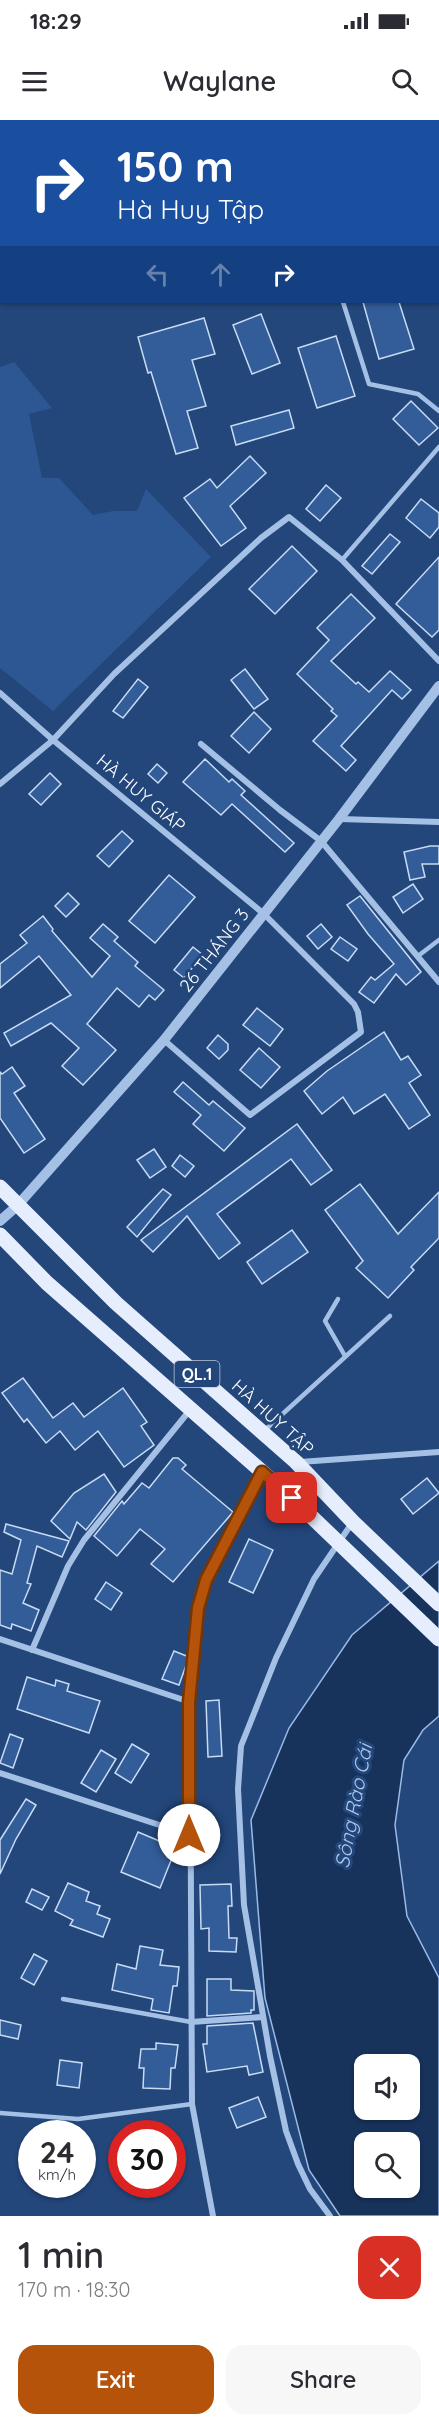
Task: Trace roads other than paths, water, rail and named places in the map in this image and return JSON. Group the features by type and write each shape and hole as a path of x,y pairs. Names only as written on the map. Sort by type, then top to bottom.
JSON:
{"main road":[{"name":"HÀ HUY TẬP","path":"0,1187 116,1303 296,1462 353,1522 439,1604"},
{"name":"QL.1","path":"0,1235 47,1283 262,1472 439,1639"}],"street":[{"path":"0,784 53,740 114,675 261,538 289,517 342,561 439,662"},
{"name":"26 THÁNG 3","path":"0,1221 17,1206 164,1040 339,819 439,687"},
{"name":"HÀ HUY GIÁP","path":"0,693 53,740 264,914 354,1004 358,1012 361,1032 250,1115 164,1040"},
{"path":"201,744 279,810 321,841 439,982"},
{"path":"339,819 439,822"},
{"path":"32,1650 68,1566 84,1540 190,1410"},
{"path":"296,1462 439,1452"},
{"path":"213,2216 192,2104 189,1702 198,1608 206,1580 262,1472"},
{"path":"330,2216 310,2189 286,2131 244,1905 238,1800 241,1746 289,1629 314,1579 353,1522"},
{"path":"0,1639 189,1702"},
{"path":"0,1773 189,1835"},
{"path":"191,2022 263,2017"}],"lane":[{"path":"343,303 369,384 417,394 439,411"},
{"path":"342,561 439,447"},
{"path":"417,956 439,940"},
{"path":"338,1299 325,1321 345,1356"},
{"path":"263,1432 390,1316"},
{"path":"63,1999 191,2022"},
{"path":"0,2113 78,2120 192,2104"}],"water":[{"name":"Sông Rào Cái","path":"439,1561 439,1716 423,1730 404,1760 395,1825 407,1916 439,1978 439,2216 340,2216 309,2170 265,1998 251,1820 289,1728 352,1635"}]}
